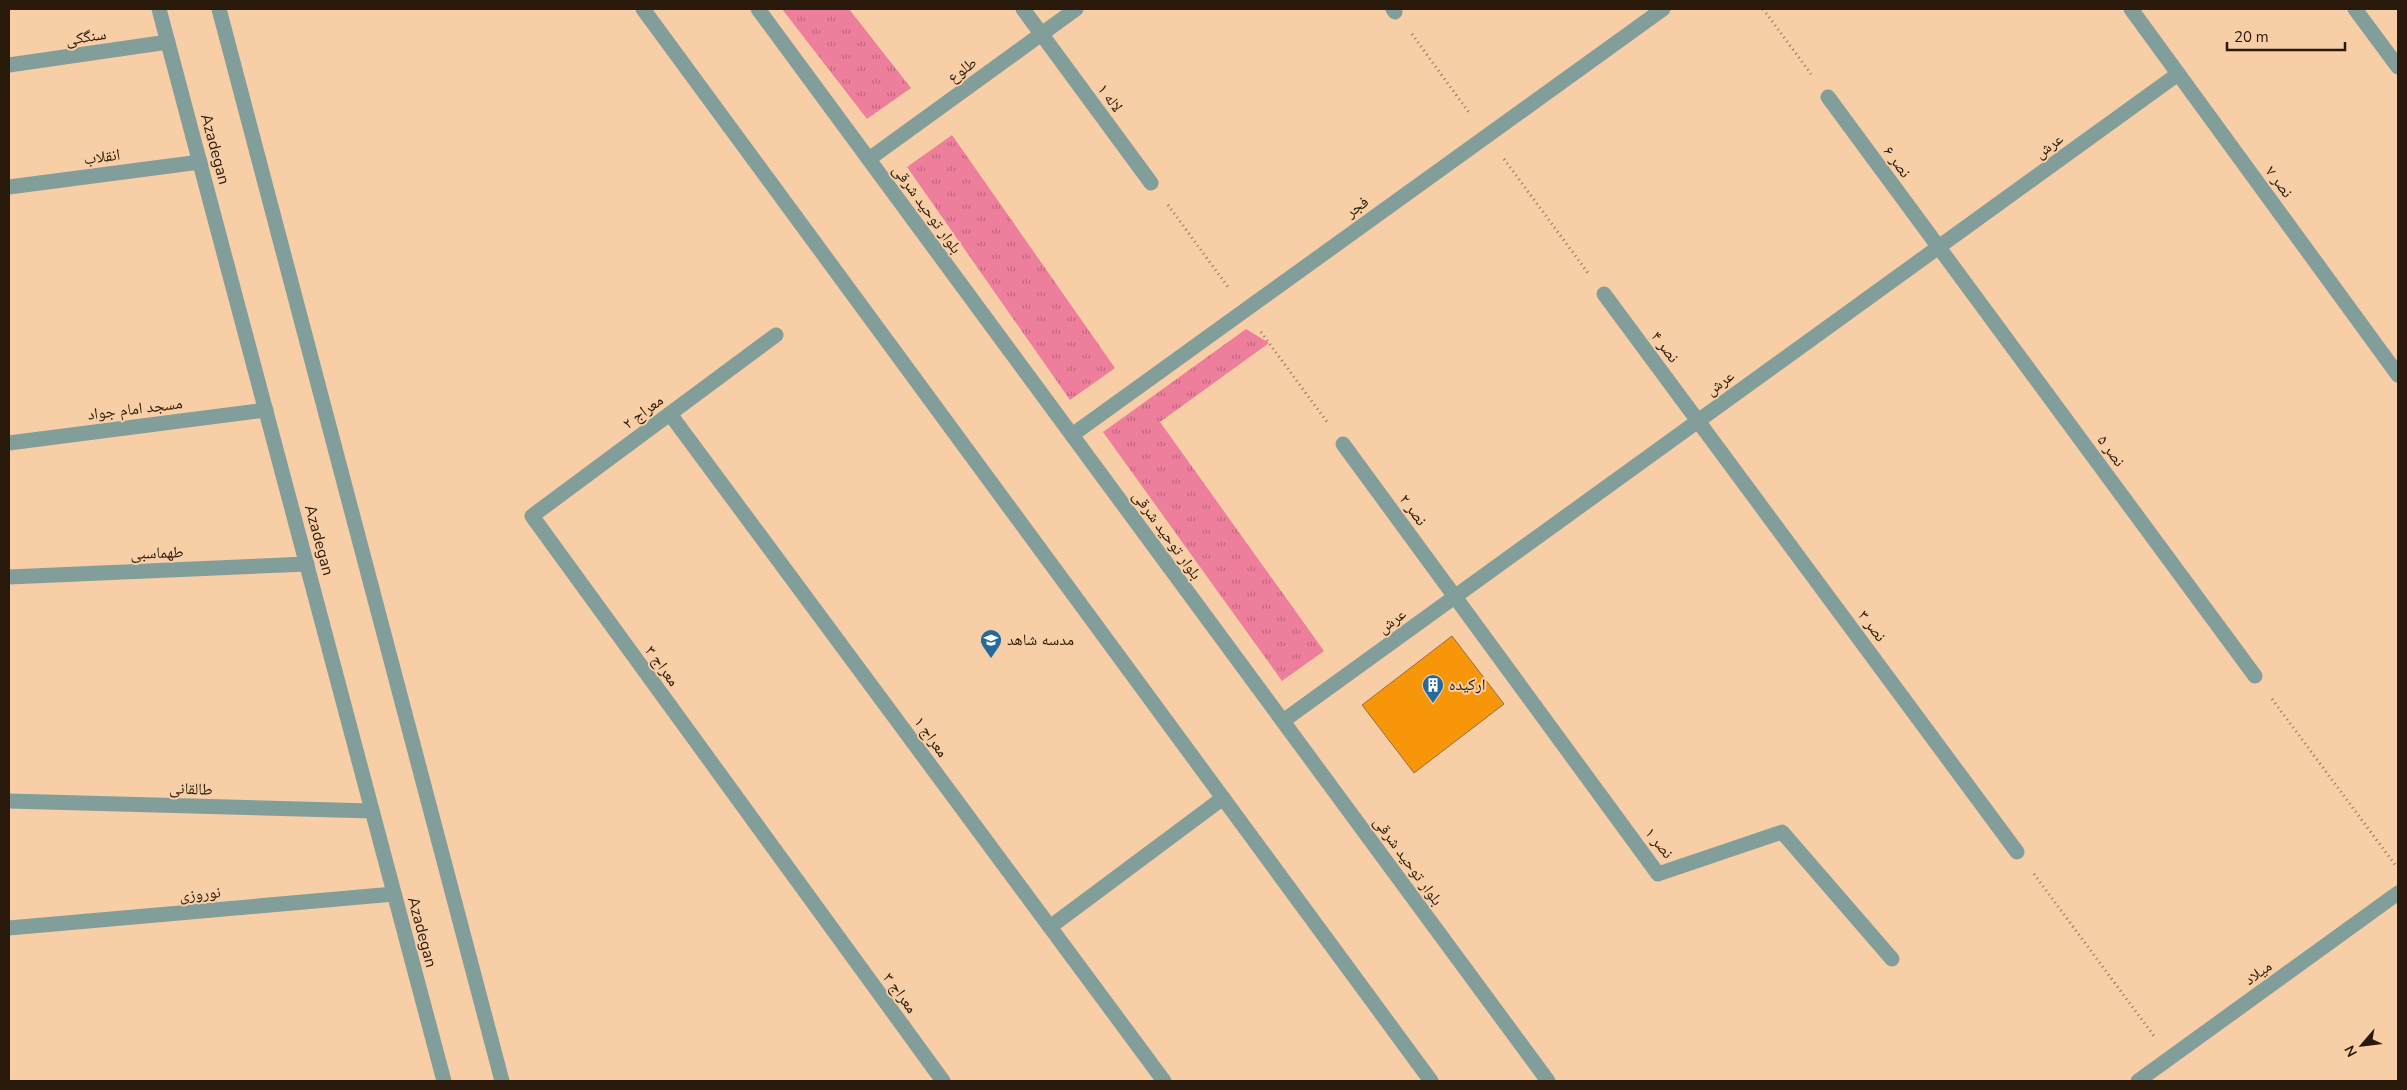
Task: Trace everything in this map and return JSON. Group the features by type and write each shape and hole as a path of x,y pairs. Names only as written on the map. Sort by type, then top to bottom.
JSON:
{"street":[{"name":"Azadegan","path":"159,9 444,1081"},
{"path":"219,9 502,1081"},
{"path":"643,9 1431,1081"},
{"name":"بلوار توحید شرقی","path":"758,9 1548,1081"},
{"name":"لاله ۱","path":"1023,9 1151,183"},
{"name":"طلوع","path":"869,159 1076,9"},
{"name":"فجر","path":"1072,435 1663,9"},
{"name":"نصر ۷","path":"2131,9 2398,375"},
{"path":"2355,9 2398,67"},
{"name":"سنگکی","path":"9,65 168,42"},
{"name":"عرش","path":"1283,721 2178,74"},
{"name":"نصر ۶","path":"1828,97 1939,247"},
{"name":"انقلاب","path":"9,187 200,162"},
{"name":"نصر ۵","path":"1939,247 2255,676"},
{"name":"نصر ۴","path":"1604,294 1698,421"},
{"name":"معراج ۲","path":"532,516 776,335 670,414"},
{"name":"مسجد امام جواد","path":"9,443 266,410"},
{"path":"532,516 670,414"},
{"name":"معراج ۱","path":"670,414 1164,1081"},
{"name":"نصر ۳","path":"1698,421 2017,852"},
{"name":"نصر ۲","path":"1344,444 1455,597"},
{"name":"معراج ۳","path":"532,516 943,1081"},
{"name":"طهماسبی","path":"9,577 307,564"},
{"name":"نصر ۱","path":"1455,597 1658,874 1782,832 1892,959"},
{"path":"1050,927 1223,798"},
{"name":"طالقانی","path":"9,801 372,812"},
{"name":"میلاد","path":"2138,1081 2398,893"},
{"name":"نوروزی","path":"9,928 394,894"}],"path":[{"path":"1763,9 1828,97"},
{"path":"2255,676 2398,869"},
{"path":"2017,852 2170,1058"}],"green space":[{"path":"782,9 849,9 911,88 867,119"},
{"path":"952,135 1115,368 1070,400 907,167"},
{"path":"1246,329 1269,343 1160,422 1324,651 1282,681 1103,432"}],"building":[{"name":"ارکیده","path":"1452,636 1504,704 1414,773 1362,705"}],"place":[{"name":"مدسه شاهد","path":"991,659"},
{"name":"ارکیده","path":"1433,704"}]}
